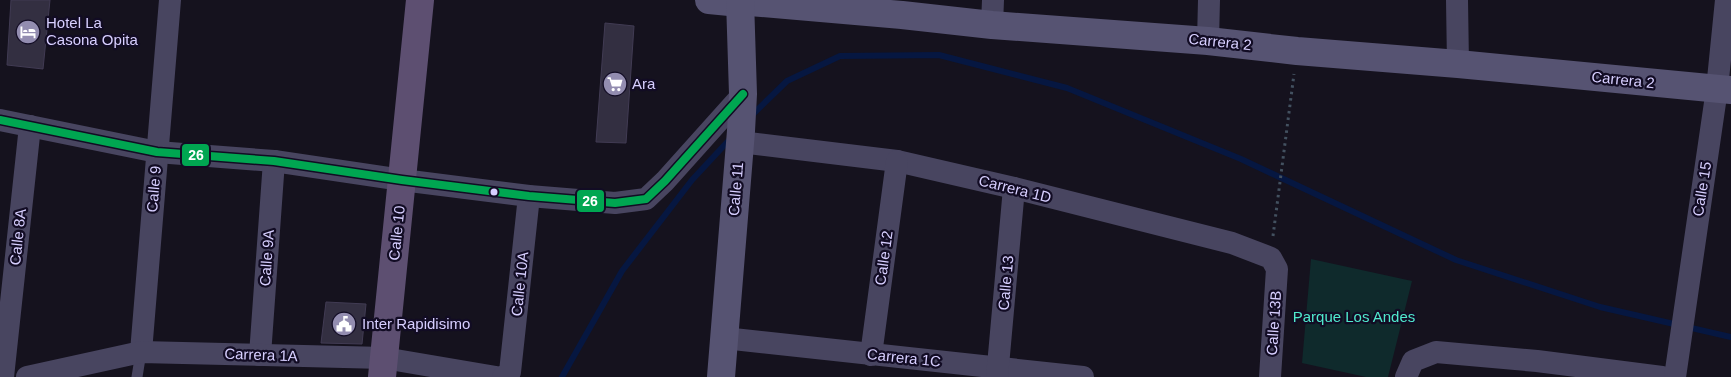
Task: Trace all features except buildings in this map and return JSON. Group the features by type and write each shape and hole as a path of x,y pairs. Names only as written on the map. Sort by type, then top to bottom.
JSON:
{"main road":[{"name":"Calle 10","path":"383,368 420,0"},
{"name":"Carrera 2","path":"709,0 903,7 992,13 1297,51 1458,64 1724,90"},
{"name":"Calle 11","path":"721,377 741,137 740,2"}],"street":[{"name":"Calle 9","path":"141,352 170,0"},
{"path":"1208,0 1208,40"},
{"path":"1457,0 1458,64"},
{"name":"Calle 15","path":"1675,377 1681,326 1724,90 1726,0"},
{"path":"0,120 157,152 274,161 529,196 615,203 646,199 742,99"},
{"name":"Calle 8A","path":"3,377 30,126"},
{"name":"Carrera 1D","path":"741,137 897,161 1014,188 1232,243 1274,264"},
{"name":"Calle 9A","path":"260,354 274,161"},
{"name":"Calle 12","path":"871,354 897,161"},
{"name":"Calle 13","path":"998,372 1014,188"},
{"name":"Calle 10A","path":"503,375 529,196"},
{"name":"Calle 13B","path":"1270,377 1274,264"},
{"name":"Carrera 1C","path":"724,338 871,354 998,372 1083,377"},
{"name":"Carrera 1A","path":"27,377 141,352 260,354 383,368 503,375"},
{"path":"1410,369 1436,352 1537,369 1662,377"}],"lane":[{"name":"Calle 9","path":"137,377 141,352"}],"path":[{"path":"1274,264 1278,189 1297,51"}],"green space":[{"name":"Parque Los Andes","path":"1311,259 1412,281 1388,377 1366,377 1302,363"}],"waterway":[{"path":"751,116 787,81 840,56 939,55 1067,88 1241,159 1456,260 1600,307 1731,337"},
{"path":"562,377 622,271 692,180 731,138"}],"transit line":[{"name":"26","path":"0,120 157,152 274,161 529,196 615,203 646,199 665,181 743,94"}],"place":[{"name":"Hotel La Casona Opita","path":"28,32"},
{"name":"Ara","path":"615,84"},
{"name":"Inter Rapidisimo","path":"344,324"}]}
